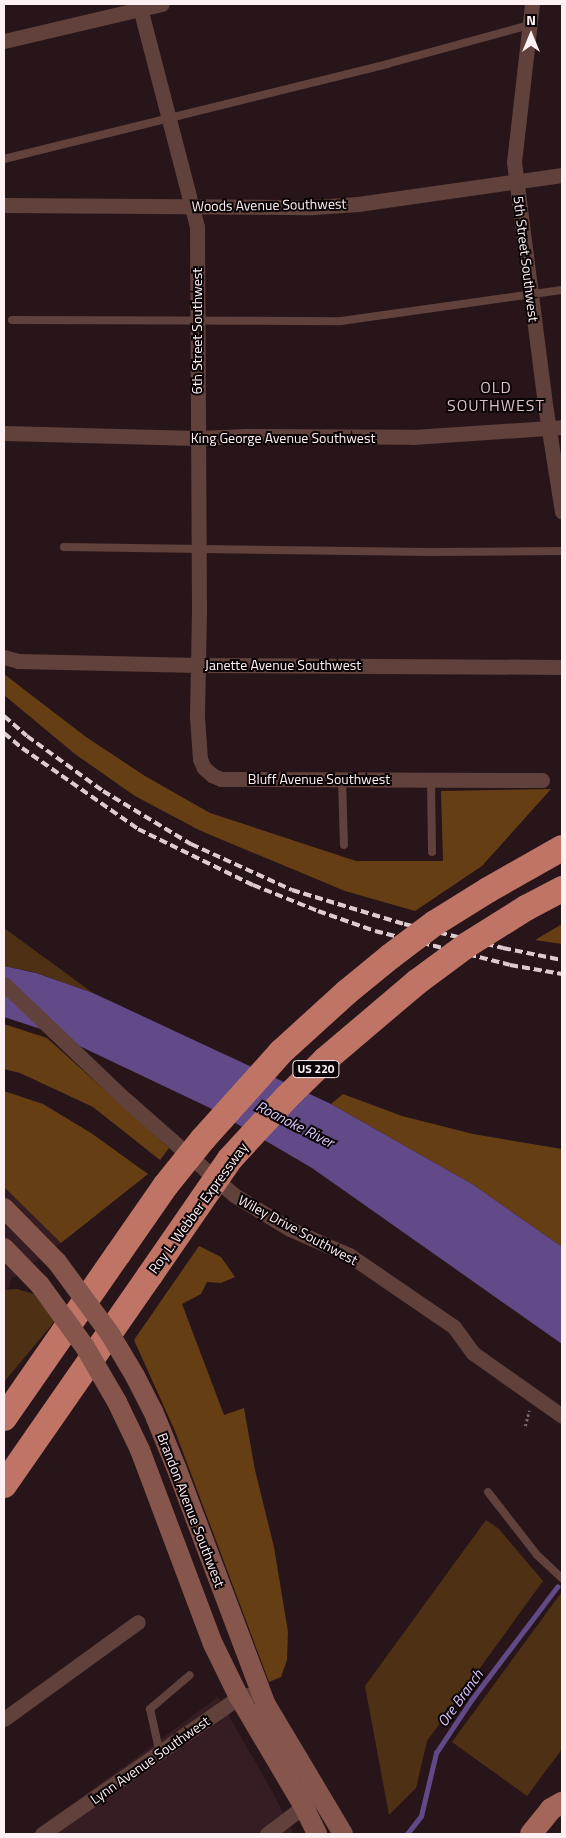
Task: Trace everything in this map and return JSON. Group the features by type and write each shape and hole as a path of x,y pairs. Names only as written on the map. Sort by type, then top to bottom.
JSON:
{"highway":[{"name":"US 220","path":"4,1418 166,1185 240,1095 282,1052 347,992 436,923 488,890 562,848"},
{"name":"Roy L. Webber Expressway","path":"4,1485 230,1159 287,1097 332,1054 417,982 467,945 526,908 562,889"}],"main road":[{"name":"Brandon Avenue Southwest","path":"4,1208 24,1226 57,1262 110,1334 153,1411 176,1467 260,1692 312,1801 318,1834"},
{"path":"4,1247 24,1226"},
{"name":"Brandon Avenue Southwest","path":"4,1247 40,1285 85,1347 117,1402 140,1450 213,1644 239,1697 312,1801 342,1834"},
{"path":"532,1833 551,1809 562,1803"}],"street":[{"path":"4,41 140,6 162,4"},
{"name":"5th Street Southwest","path":"532,4 514,162 530,294 556,428 562,512"},
{"name":"6th Street Southwest","path":"140,6 193,206 198,239 198,665"},
{"name":"Woods Avenue Southwest","path":"4,205 314,207 358,204 562,175"},
{"name":"King George Avenue Southwest","path":"4,433 197,438 246,436 413,438 556,428"},
{"name":"Janette Avenue Southwest","path":"4,657 18,661 198,665 562,667"},
{"name":"Bluff Avenue Southwest","path":"198,665 197,717 200,759 204,768 212,775 221,779 542,780"},
{"name":"Wiley Drive Southwest","path":"4,984 234,1196 290,1229 348,1255 454,1327 473,1353 562,1416"},
{"path":"4,1719 138,1622"},
{"name":"Lynn Avenue Southwest","path":"42,1834 160,1754 239,1697 260,1692"},
{"path":"267,1834 312,1801"}],"lane":[{"path":"4,159 387,64 530,25"},
{"path":"12,320 341,321 562,290"},
{"path":"64,547 198,550 562,551"},
{"path":"342,779 344,845"},
{"path":"431,780 432,852"},
{"path":"488,1492 536,1554 562,1578"},
{"path":"160,1754 150,1709 190,1675"}],"shaded area":[{"path":"4,674 86,737 145,776 210,813 356,861 443,861 441,791 551,789 482,866 415,911 345,891 201,831 135,796 75,754 4,695"},
{"path":"562,924 562,944 535,940"},
{"path":"4,928 93,993 34,972 4,966"},
{"path":"4,1024 47,1038 169,1148 160,1160 93,1107 20,1073 4,1069"},
{"path":"4,1091 43,1104 91,1133 148,1174 61,1243 4,1187"},
{"path":"343,1094 402,1116 473,1134 562,1149 562,1247 472,1184 331,1104"},
{"path":"4,1187 61,1243 12,1278 8,1289 4,1290"},
{"path":"199,1246 221,1257 235,1277 221,1283 207,1282 201,1294 182,1304 224,1415 244,1408 255,1470 274,1547 288,1632 287,1660 281,1677 269,1682 175,1431 134,1340"},
{"path":"17,1289 34,1294 55,1321 4,1382 4,1290"},
{"path":"486,1520 499,1529 543,1581 427,1741 416,1788 389,1815 365,1686"},
{"path":"561,1593 562,1749 527,1796 452,1742"},
{"path":"218,1697 273,1793 294,1834 32,1834"}],"water":[{"name":"Roanoke River","path":"4,966 36,973 93,993 331,1104 472,1184 562,1247 562,1344 312,1168 210,1108 50,1032 4,1017"}],"waterway":[{"name":"Ore Branch","path":"407,1834 421,1816 436,1753 472,1699 557,1587"}],"railway":[{"path":"4,716 27,736 103,791 191,844 292,890 404,924 562,960"},
{"path":"4,733 22,748 138,829 253,885 375,931 510,965 562,974"}],"district":[{"name":"OLD SOUTHWEST","path":"496,396"}]}
